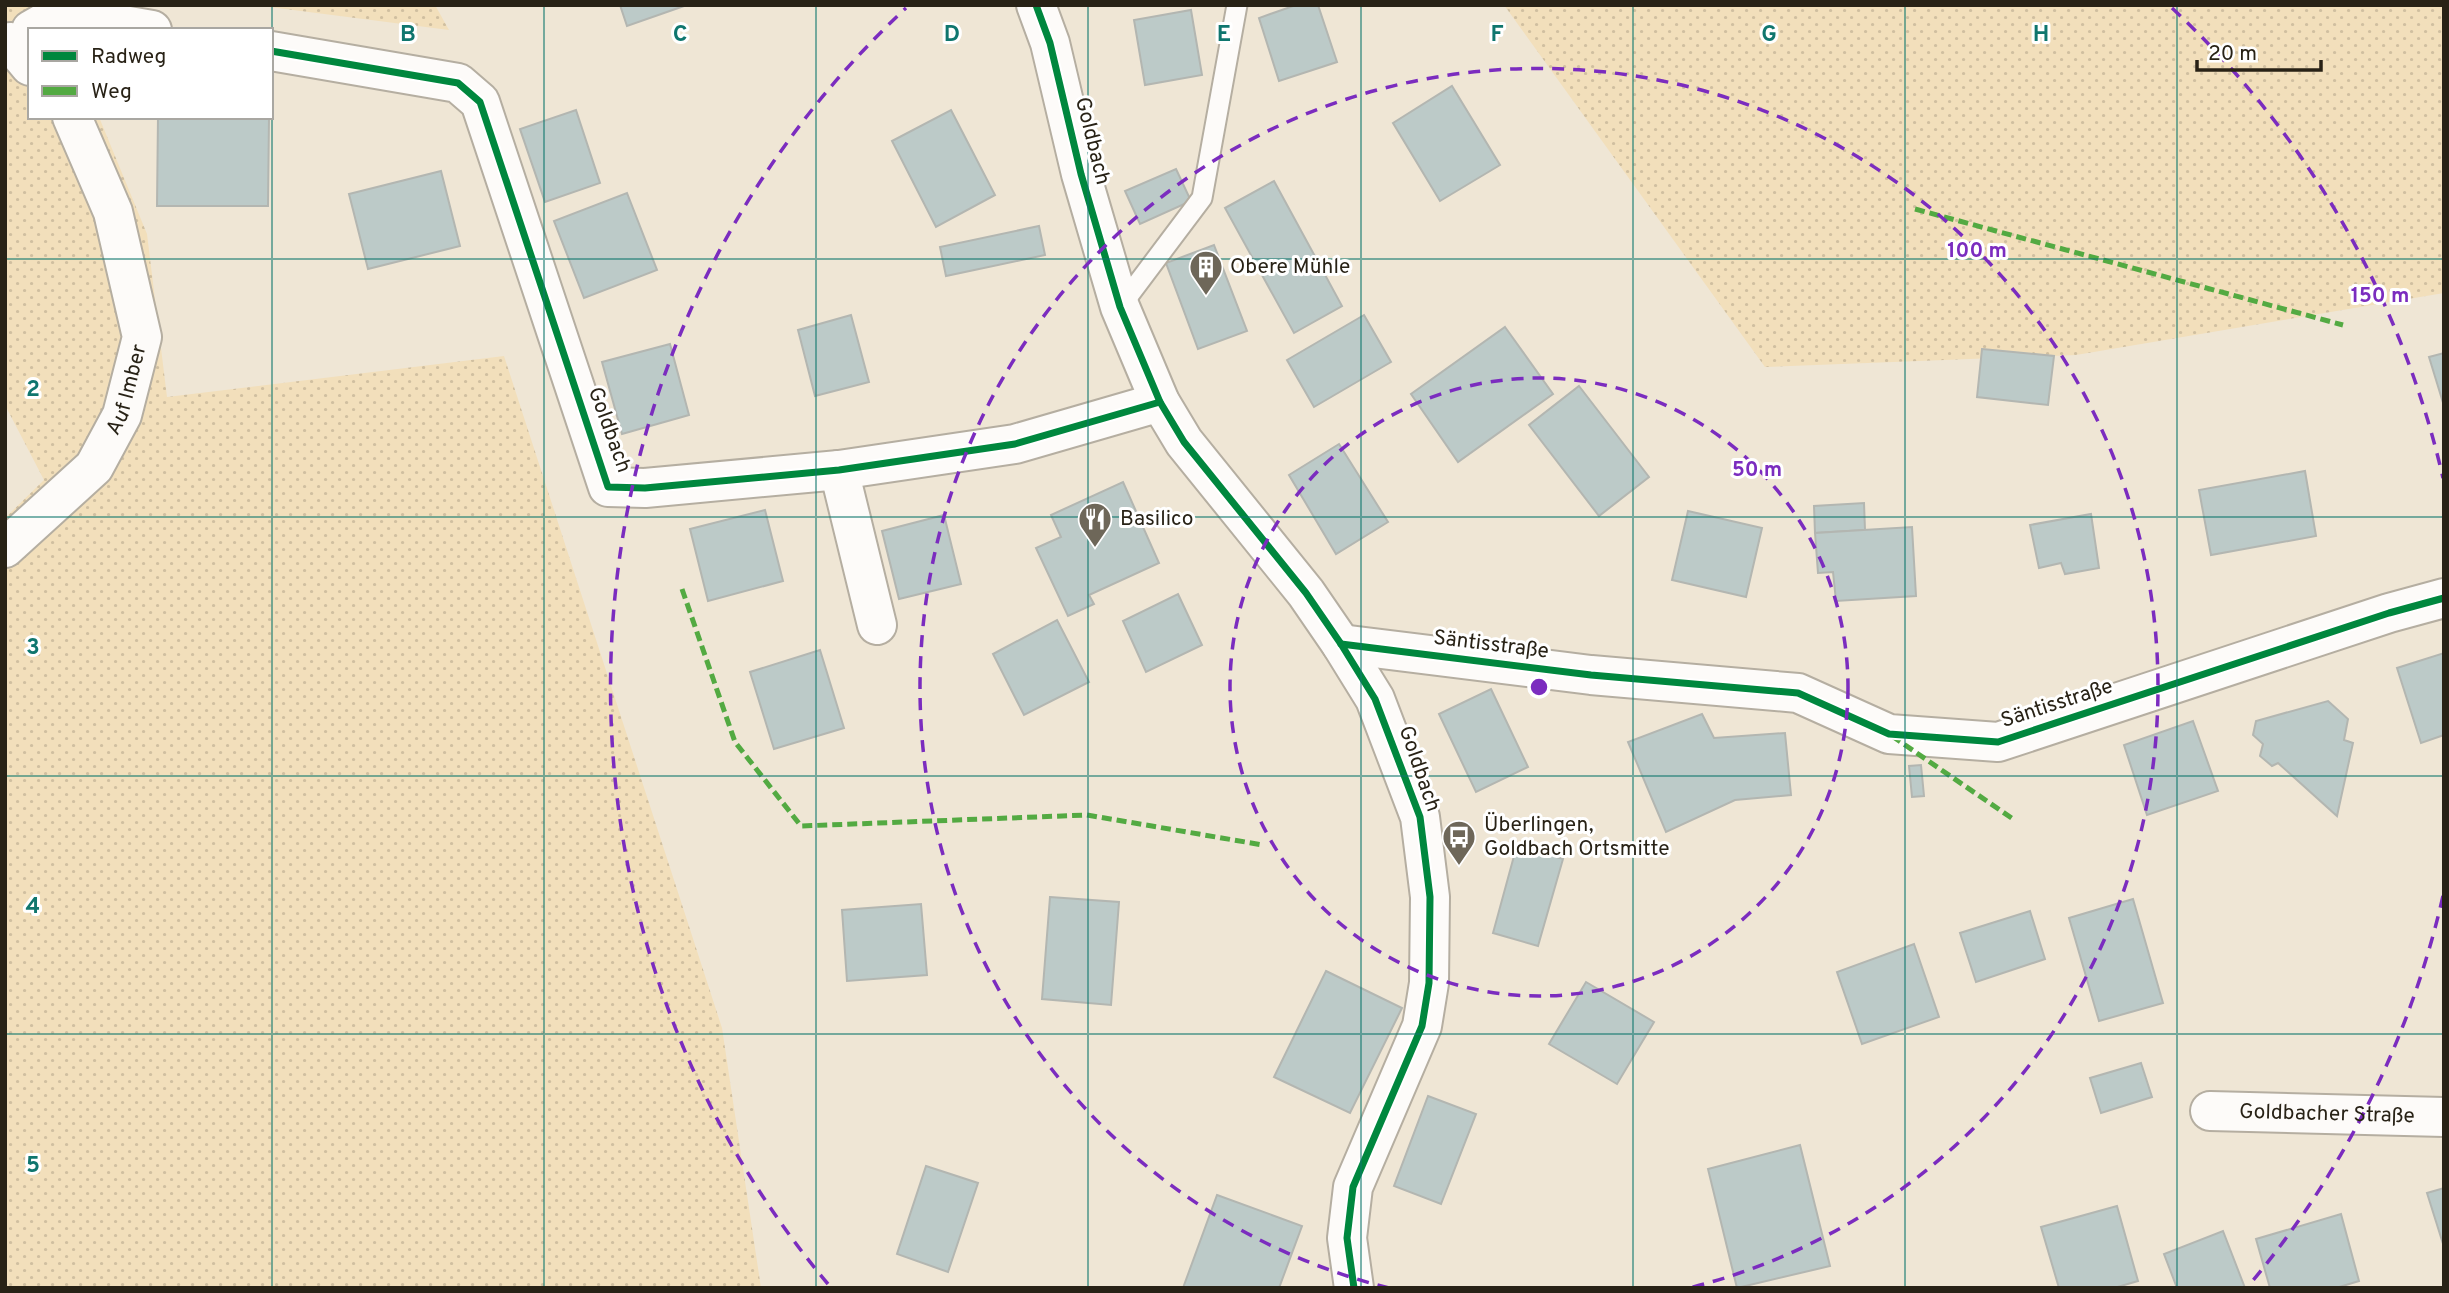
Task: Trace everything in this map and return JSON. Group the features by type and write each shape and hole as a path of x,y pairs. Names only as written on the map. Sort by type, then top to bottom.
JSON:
{"street":[{"name":"Goldbach","path":"1036,5 1050,43 1081,174 1120,307 1160,402 1184,442 1306,593 1341,643 1375,699 1420,817 1430,897 1429,983 1422,1026 1353,1187 1347,1238 1354,1288"},
{"path":"41,28 59,14 140,28"},
{"name":"Goldbach","path":"273,51 458,83 480,102 608,487 645,488 839,470 1015,444 1160,402"},
{"name":"Auf Imber","path":"5,548 94,467 122,415 142,337 113,212 73,119"},
{"path":"839,470 877,625"},
{"name":"Säntisstraße","path":"1341,643 1591,675 1798,693 1889,734 1998,742 2389,613 2444,598"},
{"name":"Goldbacher Straße","path":"2210,1111 2444,1117"}],"lane":[{"path":"1120,307 1202,198 1237,5"}],"shaded area":[{"path":"5,5 53,5 32,28 28,28 28,119 100,119 147,234 167,397 504,356 722,1028 761,1288 5,1288 5,518 44,480 5,405"},
{"path":"254,5 435,5 449,30"},
{"path":"1504,5 2444,5 2444,293 2076,355 1765,367"}],"building":[{"path":"620,5 683,5 684,6 627,26"},
{"path":"1296,5 1318,5 1337,62 1279,81 1259,18"},
{"path":"1191,10 1202,75 1145,85 1134,20"},
{"path":"1452,86 1500,165 1440,201 1393,123"},
{"path":"576,110 600,183 545,202 520,129"},
{"path":"951,110 995,195 936,227 892,141"},
{"path":"158,119 269,119 268,206 157,206"},
{"path":"1176,169 1191,201 1140,224 1125,191"},
{"path":"441,171 460,246 368,269 349,194"},
{"path":"1274,181 1342,306 1294,333 1225,208"},
{"path":"627,193 657,270 584,298 554,221"},
{"path":"1039,226 1045,255 946,276 940,247"},
{"name":"Obere Mühle","path":"1214,245 1247,331 1198,349 1166,263"},
{"path":"851,315 869,382 815,396 798,330"},
{"path":"1364,315 1391,362 1314,407 1287,360"},
{"path":"1505,327 1553,394 1458,462 1411,394"},
{"path":"670,344 689,415 622,434 602,362"},
{"path":"1982,349 2054,356 2048,405 1977,397"},
{"path":"2444,353 2444,406 2429,357"},
{"path":"1579,386 1649,477 1599,516 1529,425"},
{"path":"1339,444 1388,522 1336,554 1289,475"},
{"path":"2305,471 2316,536 2211,555 2199,490"},
{"name":"Basilico","path":"1123,482 1159,563 1089,595 1094,604 1068,616 1036,548 1061,537 1051,515"},
{"path":"1864,503 1865,530 1815,533 1814,506"},
{"path":"765,510 783,581 708,601 690,529"},
{"path":"1688,511 1762,528 1746,597 1672,580"},
{"path":"2091,514 2099,568 2065,574 2061,563 2039,568 2030,525"},
{"path":"944,515 961,584 899,599 882,531"},
{"path":"1912,527 1916,596 1836,601 1833,572 1818,573 1815,533"},
{"path":"1178,594 1202,645 1146,672 1123,621"},
{"path":"1057,620 1089,682 1024,715 993,654"},
{"path":"820,650 844,728 774,749 750,672"},
{"path":"2444,653 2444,735 2421,743 2397,668"},
{"path":"1491,689 1528,767 1476,792 1439,714"},
{"path":"2328,701 2348,719 2344,740 2353,743 2337,816 2278,763 2272,766 2260,756 2263,744 2253,735 2256,721"},
{"path":"1702,714 1714,738 1785,733 1791,795 1735,800 1666,832 1628,742"},
{"path":"2193,721 2218,791 2147,815 2124,745"},
{"path":"1921,765 1924,796 1912,797 1909,766"},
{"path":"1517,845 1563,859 1538,946 1493,933"},
{"path":"1050,897 1119,902 1111,1005 1042,999"},
{"path":"2133,899 2163,1003 2099,1021 2069,918"},
{"path":"921,904 927,975 847,981 842,910"},
{"path":"2030,911 2045,959 1976,982 1960,933"},
{"path":"1914,944 1939,1017 1862,1044 1837,972"},
{"path":"1326,971 1402,1008 1350,1113 1274,1077"},
{"path":"1586,982 1654,1022 1617,1084 1549,1044"},
{"path":"2141,1063 2152,1097 2101,1113 2090,1078"},
{"path":"1428,1096 1476,1114 1441,1204 1394,1186"},
{"path":"1800,1145 1830,1266 1737,1288 1708,1169"},
{"path":"926,1166 978,1183 948,1272 897,1254"},
{"path":"2444,1188 2444,1247 2427,1193"},
{"path":"1217,1195 1302,1226 1279,1288 1183,1288"},
{"path":"2117,1206 2138,1281 2114,1288 2059,1288 2041,1227"},
{"path":"2341,1214 2359,1281 2336,1288 2270,1288 2256,1239"},
{"path":"2223,1231 2245,1288 2177,1288 2164,1254"}],"marked path":[{"path":"1915,209 2343,325"},
{"path":"682,589 735,742 801,826 1087,815 1263,845"},
{"path":"1892,736 2013,819"}],"cycle path":[{"path":"1036,5 1050,43 1081,174 1120,307 1160,402 1184,442 1306,593 1341,644 1375,699 1420,817 1430,897 1429,983 1422,1026 1353,1187 1347,1238 1354,1288"},
{"path":"273,51 458,83 480,102 608,487 645,488 839,470 1015,444 1160,402"},
{"path":"1341,644 1591,675 1798,693 1889,734 1998,742 2389,613 2444,598"}],"place":[{"name":"Obere Mühle","path":"1206,297"},
{"name":"Basilico","path":"1095,549"},
{"name":"Überlingen, Goldbach Ortsmitte","path":"1459,867"}]}
